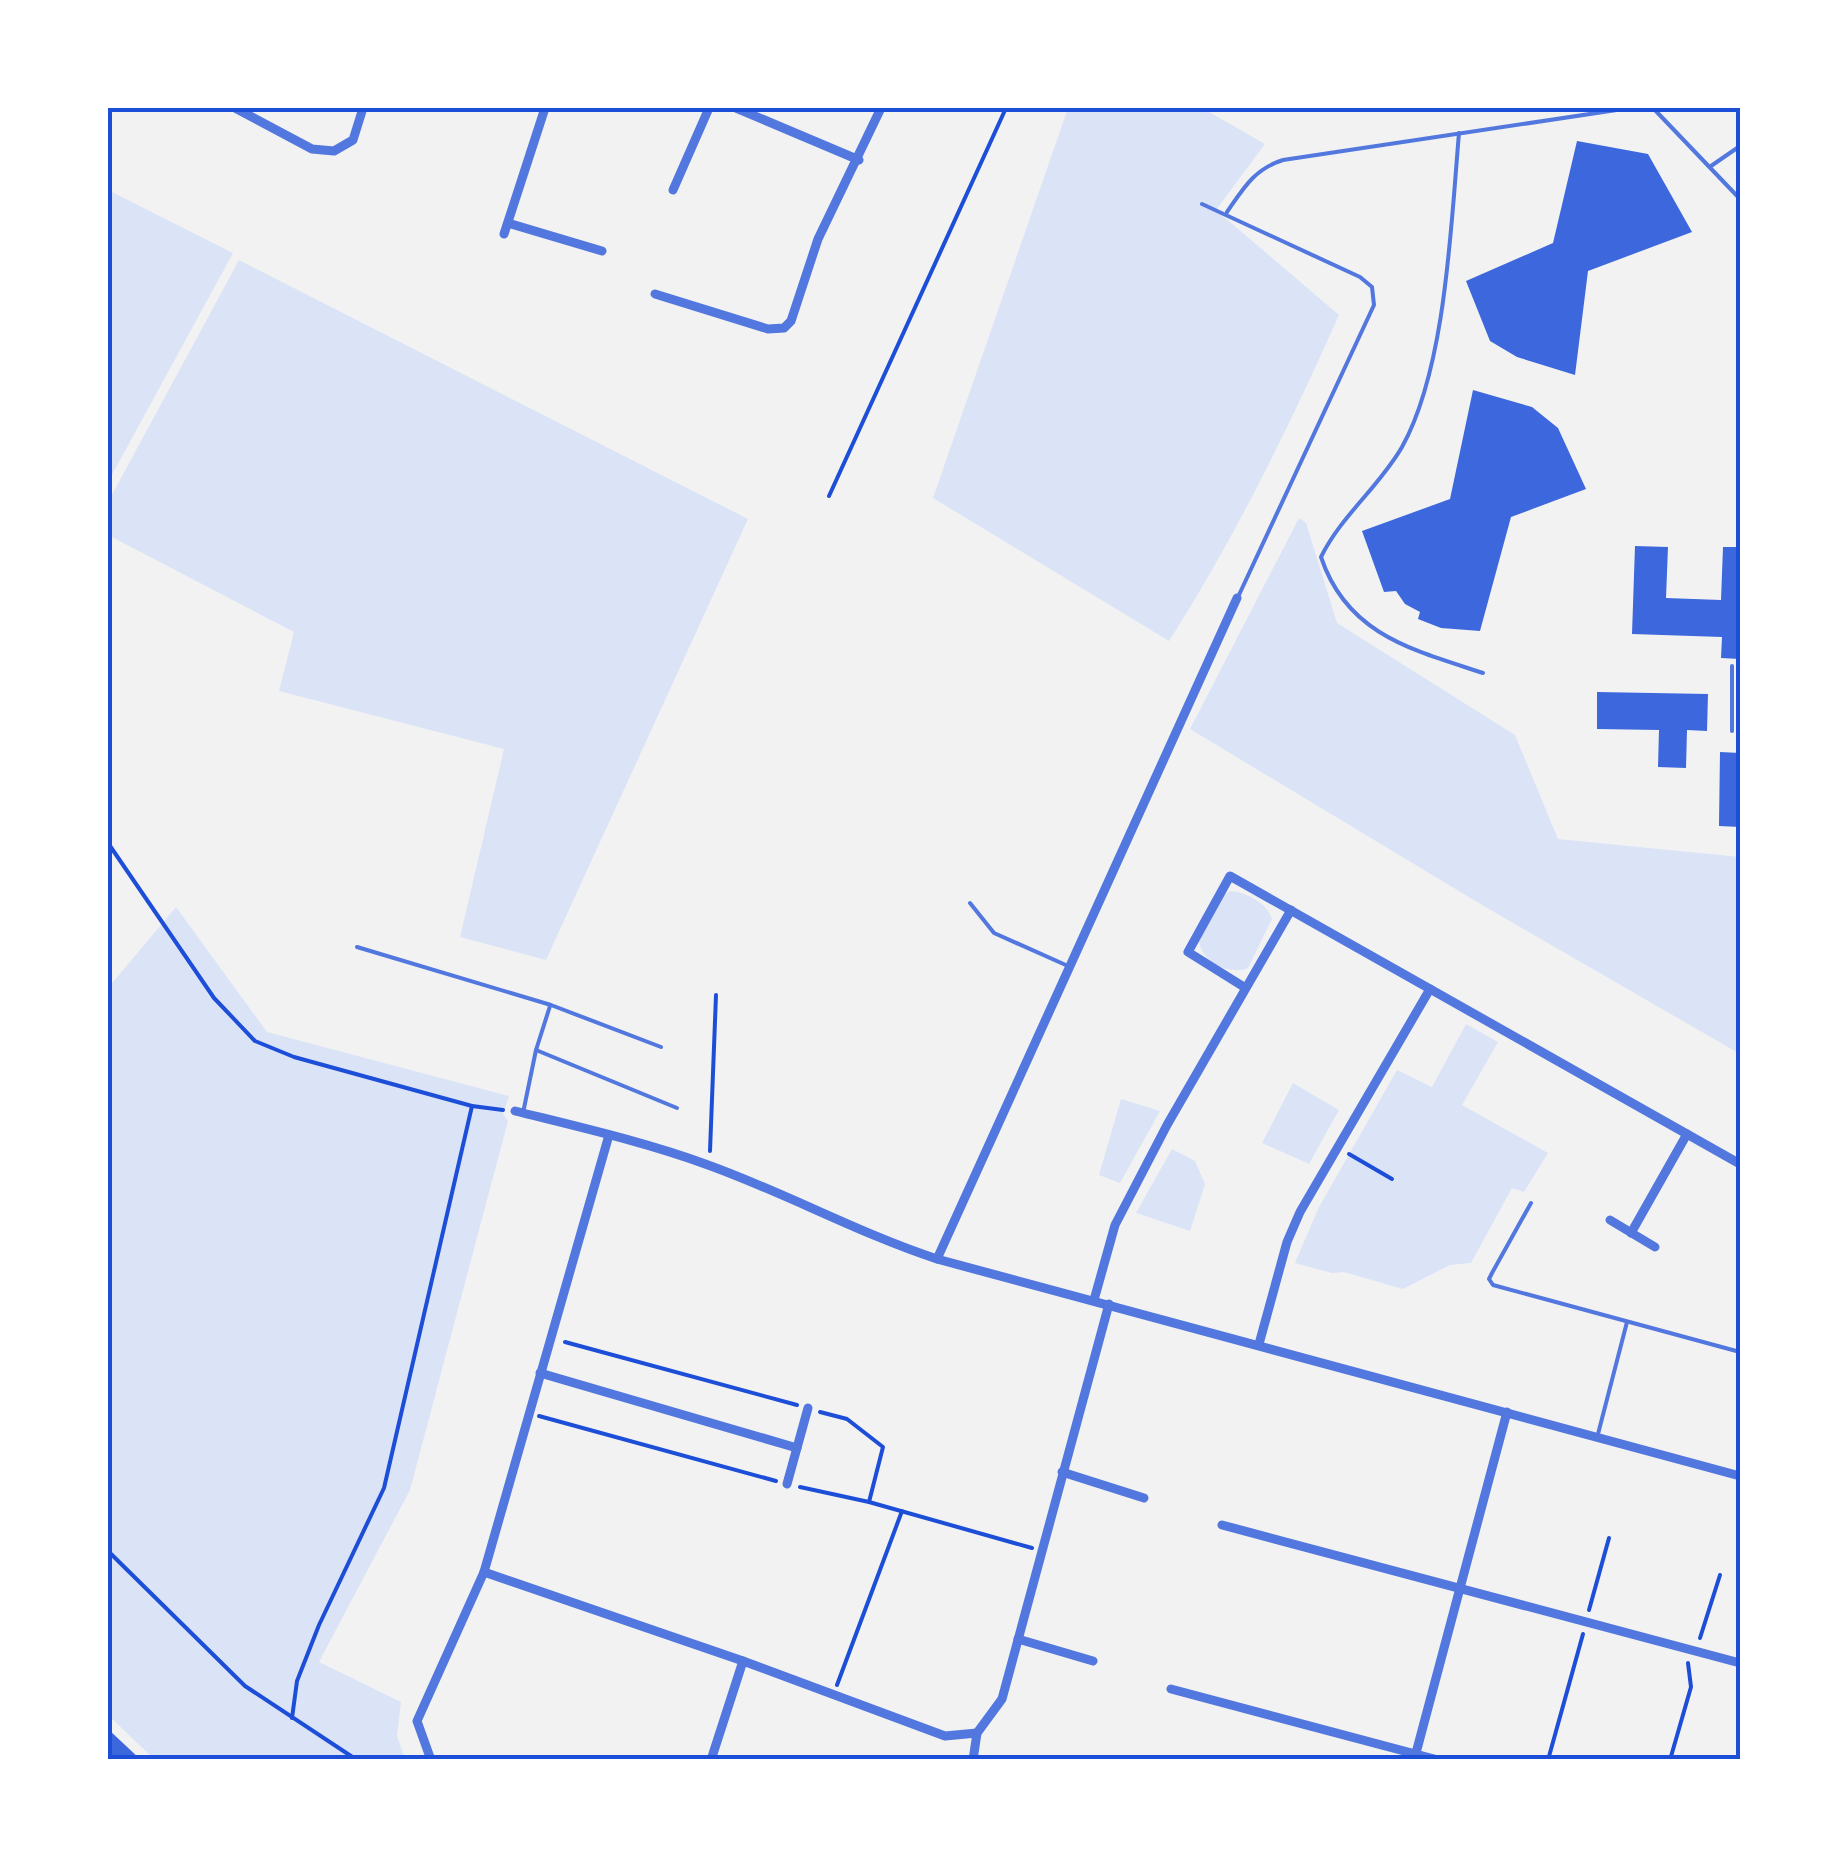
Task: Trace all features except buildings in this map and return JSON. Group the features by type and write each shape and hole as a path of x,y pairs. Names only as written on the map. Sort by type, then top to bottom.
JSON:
{"street":[{"path":"235,108 312,149 334,151 353,140 363,108"},
{"path":"504,234 544,108"},
{"path":"673,190 709,108"},
{"path":"736,108 859,160"},
{"path":"655,294 768,329 784,328 791,322 818,238 881,108"},
{"path":"508,223 602,252"},
{"path":"937,1258 1238,598"},
{"path":"1244,988 1188,952 1226,880 1235,878 1740,1164"},
{"path":"1094,1300 1115,1225 1291,910"},
{"path":"1258,1344 1287,1242 1300,1212 1430,989"},
{"path":"519,1112 608,1134 709,1166 862,1232 937,1258 1740,1476"},
{"path":"431,1760 417,1721 484,1572 608,1134"},
{"path":"1631,1233 1687,1134"},
{"path":"1610,1220 1655,1247"},
{"path":"973,1760 976,1733 1002,1699 1109,1304"},
{"path":"540,1373 797,1448"},
{"path":"787,1484 808,1408"},
{"path":"1416,1754 1507,1412"},
{"path":"1062,1472 1144,1498"},
{"path":"1222,1525 1740,1663"},
{"path":"484,1572 945,1736 976,1733"},
{"path":"1018,1639 1093,1661"},
{"path":"711,1760 743,1662"},
{"path":"1171,1689 1438,1760"}],"lane":[{"path":"1226,214 1252,177 1266,166 1630,108"},
{"path":"1653,108 1740,199"},
{"path":"1459,134 1442,296 1420,408 1380,481 1333,533 1321,557 1329,580 1351,611 1373,628 1418,652 1482,674"},
{"path":"1711,166 1740,146"},
{"path":"1202,204 1360,277 1372,287 1374,304 1238,598"},
{"path":"1732,666 1732,731"},
{"path":"1732,710 1740,710"},
{"path":"970,903 994,933 1068,966"},
{"path":"357,947 551,1005 661,1047"},
{"path":"519,1112 551,1005"},
{"path":"536,1050 677,1108"},
{"path":"1531,1203 1492,1273 1493,1285 1740,1352"},
{"path":"1597,1437 1627,1322"}],"path":[{"path":"829,496 1006,108"},
{"path":"108,843 214,998 255,1041 294,1057 472,1106 519,1112"},
{"path":"709,1166 716,996"},
{"path":"292,1718 296,1681 384,1488 472,1106"},
{"path":"1338,1148 1392,1179"},
{"path":"550,1338 847,1419 883,1448 870,1502"},
{"path":"834,1695 902,1512"},
{"path":"1548,1760 1609,1538"},
{"path":"108,1551 246,1686 356,1760"},
{"path":"1670,1760 1691,1687 1689,1649 1707,1624 1720,1575"}],"shaded area":[{"path":"1068,108 1202,108 1265,144 1216,210 1339,315 1260,481 1169,641 933,498"},
{"path":"108,190 233,253 108,482"},
{"path":"239,260 748,519 546,960 460,937 504,749 279,691 294,632 108,535 108,502"},
{"path":"1299,518 1306,523 1337,623 1515,735 1558,839 1740,857 1740,1054 1190,729"},
{"path":"1230,891 1255,899 1272,919 1248,968 1241,970 1217,965 1205,955 1199,941"},
{"path":"176,907 267,1032 509,1096 503,1114 508,1121 410,1490 319,1662 401,1702 397,1736 405,1759 154,1759 108,1715 108,988"},
{"path":"1466,1024 1498,1042 1462,1105 1548,1153 1524,1192 1512,1188 1471,1263 1450,1265 1403,1289 1295,1263 1319,1207 1397,1070 1432,1087"},
{"path":"1293,1083 1339,1110 1309,1164 1262,1143"},
{"path":"1121,1099 1160,1111 1120,1183 1099,1175"},
{"path":"1172,1149 1195,1161 1205,1184 1190,1231 1136,1213"}]}
